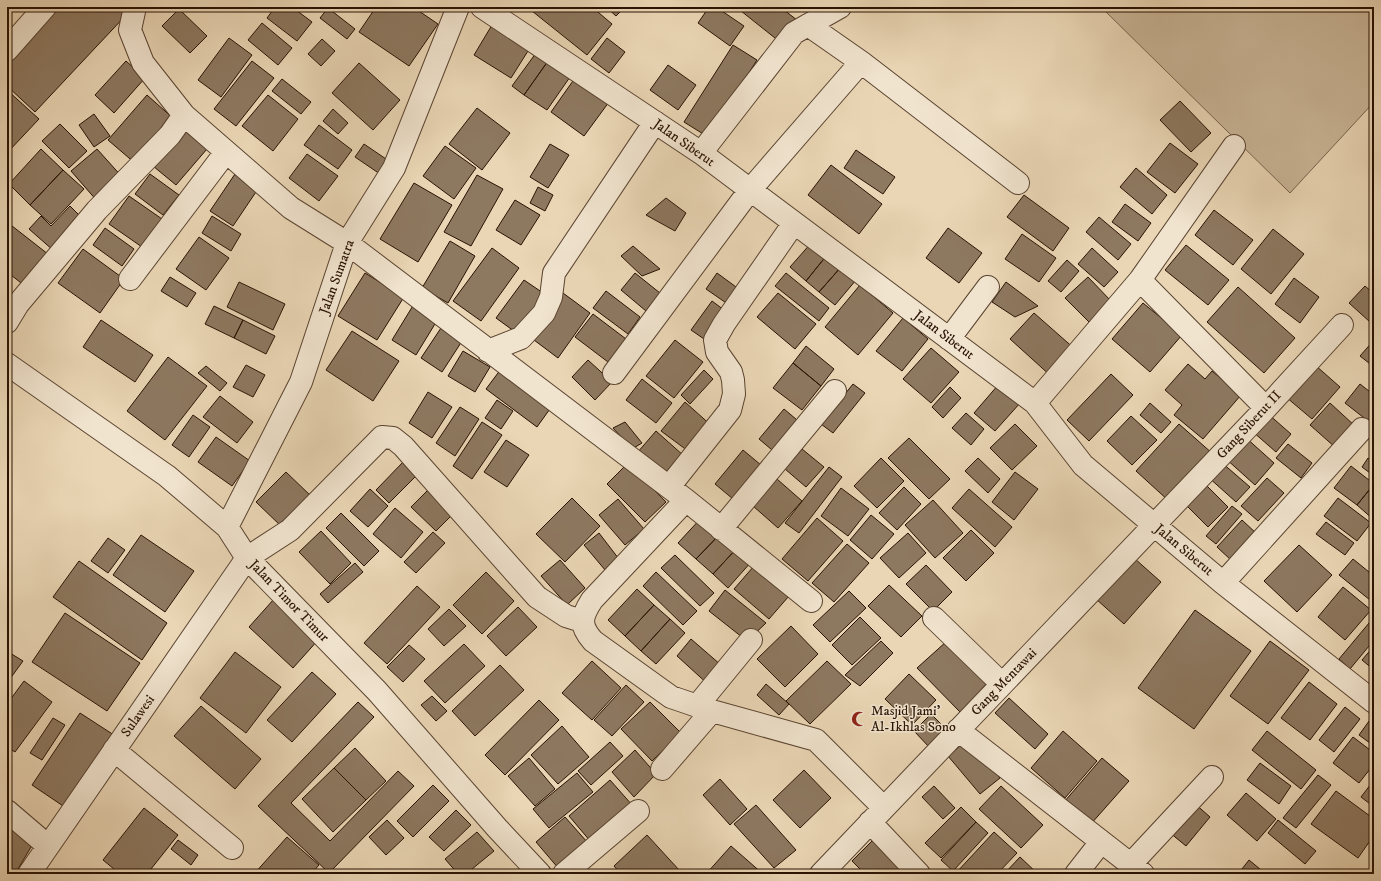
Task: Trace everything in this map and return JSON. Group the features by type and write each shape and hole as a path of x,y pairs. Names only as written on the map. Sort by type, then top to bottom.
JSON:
{"street":[{"path":"7,50 45,7"},
{"path":"135,7 130,30 143,63 184,115 226,152 291,208 347,243 686,500 811,600"},
{"name":"Jalan Sumatra","path":"227,527 301,382 347,243 394,168 458,7"},
{"name":"Jalan Siberut","path":"482,7 701,153 1036,403 1083,465 1223,583 1374,702"},
{"path":"701,153 787,40 794,33 830,10"},
{"path":"808,25 861,62 1018,182"},
{"path":"614,373 750,190 861,62"},
{"path":"7,322 18,304 97,210 170,136 184,115"},
{"path":"488,351 521,338 544,313 551,297 554,273 655,122"},
{"path":"1036,403 1140,280 1234,146"},
{"path":"130,279 226,152"},
{"path":"669,487 730,410 734,394 733,380 731,372 717,352 715,340 724,324 794,223"},
{"path":"1140,280 1266,408"},
{"path":"949,338 988,287"},
{"name":"Gang Siberut II","path":"1154,525 1266,408 1342,325"},
{"name":"Jalan Timor Timur","path":"7,364 167,476 227,527 247,558 377,691 497,828 540,874"},
{"path":"721,529 835,391"},
{"path":"1223,583 1362,429"},
{"path":"247,558 290,530 382,437 393,438 422,468 537,597 566,616 582,622"},
{"path":"686,500 592,600 585,611 582,622 584,631 593,641 671,697 704,709 816,740 877,815 919,874"},
{"name":"Gang Mentawai","path":"820,874 1154,525"},
{"name":"Sulawesi","path":"29,874 247,558"},
{"path":"934,618 1002,684"},
{"path":"662,769 751,640"},
{"path":"958,730 1137,869 1212,777"},
{"path":"114,750 232,848"},
{"path":"7,811 48,846"},
{"path":"564,874 638,811"},
{"path":"1076,874 1101,842"}],"shaded area":[{"path":"1101,7 1374,7 1374,102 1290,193"}],"building":[{"path":"60,7 120,7 127,14 35,112 7,86 7,63"},
{"path":"275,7 292,7 312,22 297,41 267,18"},
{"path":"376,7 413,7 438,24 409,66 359,32"},
{"path":"527,7 592,7 612,24 587,55"},
{"path":"606,7 625,7 616,16"},
{"path":"709,7 716,7 744,26 730,46 698,23"},
{"path":"736,7 780,7 797,20 780,42"},
{"path":"328,8 355,29 347,39 320,18"},
{"path":"179,9 207,36 190,53 162,26"},
{"path":"495,20 533,43 511,78 474,55"},
{"path":"262,23 292,48 278,65 248,40"},
{"path":"229,38 252,55 221,97 198,80"},
{"path":"607,38 625,52 609,73 591,59"},
{"path":"322,39 335,51 321,66 308,54"},
{"path":"733,45 757,60 708,137 684,122"},
{"path":"536,53 548,61 524,95 512,86"},
{"path":"126,61 145,78 114,113 95,95"},
{"path":"252,61 274,78 236,126 214,109"},
{"path":"548,61 570,77 547,110 524,95"},
{"path":"359,63 400,100 373,130 332,93"},
{"path":"668,65 696,85 678,110 650,90"},
{"path":"575,78 609,102 584,136 551,112"},
{"path":"282,79 311,102 301,114 272,91"},
{"path":"7,90 39,119 7,153"},
{"path":"147,95 174,119 136,164 108,140"},
{"path":"268,95 298,119 273,151 242,126"},
{"path":"1180,101 1211,133 1191,152 1160,120"},
{"path":"477,108 510,133 482,170 449,144"},
{"path":"333,109 348,123 338,134 323,121"},
{"path":"94,114 110,136 94,147 79,125"},
{"path":"60,124 87,151 69,168 42,141"},
{"path":"319,125 352,150 338,169 304,145"},
{"path":"184,130 207,149 176,185 153,166"},
{"path":"1170,143 1198,164 1175,193 1147,172"},
{"path":"364,144 389,161 380,174 355,157"},
{"path":"550,144 569,155 548,188 530,177"},
{"path":"445,146 476,168 454,199 423,176"},
{"path":"41,149 63,170 30,205 9,184"},
{"path":"97,149 124,179 98,202 71,171"},
{"path":"856,150 895,177 883,194 844,168"},
{"path":"307,154 338,176 319,201 289,178"},
{"path":"831,165 882,204 859,234 808,195"},
{"path":"1136,168 1167,195 1152,214 1120,187"},
{"path":"63,170 84,189 51,224 30,205"},
{"path":"237,171 260,186 233,226 210,211"},
{"path":"150,174 179,195 163,215 135,194"},
{"path":"477,175 503,189 471,246 444,232"},
{"path":"414,183 452,205 418,262 380,239"},
{"path":"538,187 553,195 545,211 530,203"},
{"path":"1024,195 1069,228 1053,251 1007,217"},
{"path":"129,196 162,219 142,247 109,224"},
{"path":"666,198 686,213 675,231 646,215"},
{"path":"515,200 540,215 521,245 496,230"},
{"path":"1125,204 1151,223 1138,241 1112,222"},
{"path":"70,206 83,219 54,251 29,229 41,216 51,226"},
{"path":"1214,210 1253,240 1233,265 1195,235"},
{"path":"212,216 241,234 231,251 202,233"},
{"path":"1099,217 1131,244 1118,260 1086,232"},
{"path":"7,222 53,258 29,289 7,272"},
{"path":"105,228 134,249 122,266 93,245"},
{"path":"948,228 982,253 959,283 926,258"},
{"path":"1273,229 1304,254 1271,294 1241,269"},
{"path":"1022,234 1056,258 1039,282 1005,259"},
{"path":"199,237 229,258 206,290 176,269"},
{"path":"450,241 475,256 448,303 422,288"},
{"path":"812,242 827,255 806,281 790,267"},
{"path":"1186,245 1229,280 1208,305 1165,270"},
{"path":"633,246 660,269 642,276 621,256"},
{"path":"492,248 519,268 481,321 453,301"},
{"path":"1092,248 1118,272 1104,287 1078,264"},
{"path":"83,249 124,279 100,313 58,283"},
{"path":"827,255 841,267 819,292 806,281"},
{"path":"1067,260 1079,271 1061,292 1048,281"},
{"path":"841,267 856,280 835,305 819,292"},
{"path":"365,273 404,297 377,340 338,316"},
{"path":"635,273 660,293 646,311 621,290"},
{"path":"717,273 743,292 732,307 706,289"},
{"path":"786,273 829,308 819,321 775,286"},
{"path":"170,277 196,293 187,307 161,291"},
{"path":"1088,277 1111,301 1089,322 1065,298"},
{"path":"1294,278 1319,297 1300,323 1275,304"},
{"path":"524,280 546,295 518,334 496,318"},
{"path":"239,282 285,304 273,330 227,307"},
{"path":"1006,282 1038,306 1015,317 992,302"},
{"path":"860,285 893,313 858,355 825,327"},
{"path":"1365,286 1374,294 1374,317 1370,322 1349,303"},
{"path":"1238,287 1295,338 1264,373 1207,322"},
{"path":"606,291 640,317 628,334 593,308"},
{"path":"563,293 590,313 558,358 530,337"},
{"path":"778,293 816,324 795,349 757,317"},
{"path":"712,301 728,313 707,341 691,330"},
{"path":"1143,303 1182,335 1150,372 1112,339"},
{"path":"414,304 438,319 416,355 392,340"},
{"path":"214,306 243,320 234,338 205,324"},
{"path":"1034,313 1076,350 1052,377 1010,339"},
{"path":"593,314 630,342 612,365 575,337"},
{"path":"903,318 928,339 902,371 876,351"},
{"path":"101,320 153,355 135,382 83,347"},
{"path":"243,320 275,336 266,354 234,338"},
{"path":"445,322 466,335 442,372 421,358"},
{"path":"352,331 399,361 373,401 326,370"},
{"path":"675,340 703,362 674,398 646,376"},
{"path":"1374,340 1374,367 1360,356"},
{"path":"806,346 834,369 821,386 793,363"},
{"path":"931,348 959,372 931,403 903,379"},
{"path":"463,351 490,367 475,392 448,376"},
{"path":"168,357 207,386 165,440 127,411"},
{"path":"588,360 612,382 595,400 572,377"},
{"path":"793,363 821,386 802,410 773,388"},
{"path":"1188,364 1205,379 1212,371 1241,395 1203,439 1174,415 1182,405 1165,390"},
{"path":"246,365 265,375 253,397 233,387"},
{"path":"1315,365 1340,387 1312,419 1286,397"},
{"path":"206,366 227,383 220,391 198,373"},
{"path":"501,369 552,406 537,427 486,389"},
{"path":"704,370 713,379 690,404 681,395"},
{"path":"1111,374 1133,395 1089,441 1067,420"},
{"path":"642,379 672,403 656,423 626,400"},
{"path":"853,384 865,393 833,433 821,424"},
{"path":"999,384 1021,402 995,431 974,413"},
{"path":"1360,384 1374,395 1374,414 1368,421 1345,403"},
{"path":"950,387 961,398 943,418 932,407"},
{"path":"428,392 452,407 432,438 409,423"},
{"path":"220,396 253,422 237,443 203,417"},
{"path":"497,400 513,411 501,429 485,418"},
{"path":"685,402 713,427 688,451 661,431"},
{"path":"1150,403 1171,422 1161,433 1140,415"},
{"path":"1330,403 1355,426 1336,448 1310,425"},
{"path":"460,407 479,419 455,456 436,443"},
{"path":"784,409 803,425 778,455 759,439"},
{"path":"966,413 984,429 971,445 952,428"},
{"path":"1267,413 1291,434 1276,452 1252,431"},
{"path":"193,415 210,427 189,457 172,445"},
{"path":"1131,416 1157,440 1132,465 1107,441"},
{"path":"482,422 502,435 472,479 453,466"},
{"path":"625,422 642,443 632,449 613,428"},
{"path":"1015,424 1037,446 1012,470 990,448"},
{"path":"1179,424 1213,454 1170,502 1136,471"},
{"path":"656,431 684,456 666,477 637,453"},
{"path":"1244,436 1274,463 1255,485 1225,458"},
{"path":"216,437 250,461 232,486 198,462"},
{"path":"909,438 950,479 929,499 888,458"},
{"path":"506,440 529,455 507,487 484,472"},
{"path":"1288,444 1312,463 1301,478 1276,458"},
{"path":"802,449 824,467 806,487 785,469"},
{"path":"743,450 761,465 733,499 715,484"},
{"path":"881,458 904,481 877,508 854,486"},
{"path":"978,458 1000,479 988,493 965,471"},
{"path":"1368,458 1374,463 1374,476 1362,467"},
{"path":"405,460 419,473 389,503 376,490"},
{"path":"1221,462 1250,487 1236,502 1207,476"},
{"path":"628,463 666,502 645,522 607,484"},
{"path":"1351,466 1374,484 1357,505 1334,488"},
{"path":"829,467 842,477 799,533 785,523"},
{"path":"286,472 312,497 282,527 256,502"},
{"path":"1015,472 1038,489 1014,520 992,502"},
{"path":"1267,478 1284,493 1258,521 1241,506"},
{"path":"777,479 802,501 778,528 753,506"},
{"path":"1203,482 1228,507 1208,527 1183,502"},
{"path":"1374,484 1374,520 1357,505"},
{"path":"904,487 921,504 897,530 879,513"},
{"path":"430,488 456,511 436,531 411,507"},
{"path":"841,488 869,509 848,536 821,516"},
{"path":"370,489 388,506 368,527 350,511"},
{"path":"969,489 1012,527 995,547 952,508"},
{"path":"572,498 600,526 565,562 536,534"},
{"path":"1338,498 1371,523 1357,541 1324,516"},
{"path":"618,499 644,529 625,545 599,515"},
{"path":"933,500 963,533 935,558 905,525"},
{"path":"1232,506 1242,514 1216,544 1206,536"},
{"path":"395,508 423,532 401,558 373,534"},
{"path":"341,513 379,551 364,566 326,528"},
{"path":"871,515 894,534 872,559 850,540"},
{"path":"703,516 721,533 696,559 678,543"},
{"path":"817,518 843,541 808,581 782,559"},
{"path":"1242,520 1257,534 1232,561 1217,547"},
{"path":"1326,522 1354,543 1345,555 1316,534"},
{"path":"971,530 994,553 966,581 943,558"},
{"path":"321,531 351,563 330,584 299,552"},
{"path":"433,532 445,543 416,573 404,562"},
{"path":"599,533 622,563 611,577 584,545"},
{"path":"721,533 737,548 713,574 696,559"},
{"path":"908,533 926,553 899,578 880,558"},
{"path":"141,535 194,571 165,612 113,575"},
{"path":"108,538 125,550 108,573 91,561"},
{"path":"847,544 869,563 834,602 812,583"},
{"path":"1299,545 1332,575 1297,612 1264,581"},
{"path":"737,548 752,561 728,588 713,574"},
{"path":"675,555 714,593 700,606 661,568"},
{"path":"1134,558 1161,582 1124,624 1096,599"},
{"path":"1353,559 1374,576 1374,596 1370,600 1339,575"},
{"path":"560,560 585,588 567,605 541,576"},
{"path":"79,561 167,623 142,660 53,597"},
{"path":"355,563 363,572 328,603 320,594"},
{"path":"926,565 952,592 933,611 906,584"},
{"path":"754,566 789,596 769,619 734,589"},
{"path":"486,572 514,601 482,634 453,605"},
{"path":"656,572 697,611 683,625 643,586"},
{"path":"889,585 922,616 901,637 868,606"},
{"path":"417,586 440,607 387,664 364,643"},
{"path":"1343,587 1371,610 1345,640 1318,617"},
{"path":"637,589 654,605 625,636 608,620"},
{"path":"725,590 766,623 747,641 709,611"},
{"path":"849,591 866,608 830,642 813,625"},
{"path":"274,599 319,639 293,668 249,627"},
{"path":"654,605 670,619 641,651 625,636"},
{"path":"518,607 537,627 506,656 487,636"},
{"path":"449,609 466,626 444,646 428,629"},
{"path":"1195,610 1251,651 1194,729 1138,688"},
{"path":"65,613 140,663 107,711 32,662"},
{"path":"860,617 881,638 852,665 832,645"},
{"path":"1374,617 1374,640 1350,669 1339,659"},
{"path":"670,619 685,633 656,664 641,651"},
{"path":"791,626 818,654 785,687 757,659"},
{"path":"691,639 721,665 710,686 677,656"},
{"path":"881,641 893,653 860,686 845,675"},
{"path":"947,641 988,682 961,713 917,668"},
{"path":"1270,641 1309,670 1268,724 1230,696"},
{"path":"464,644 485,666 445,703 424,681"},
{"path":"409,645 425,659 403,682 387,667"},
{"path":"1374,646 1374,670 1362,660"},
{"path":"235,652 281,687 246,733 200,698"},
{"path":"10,653 23,661 7,683 7,657"},
{"path":"592,661 621,688 592,720 562,693"},
{"path":"827,661 851,684 810,724 786,701"},
{"path":"500,665 524,690 475,736 452,711"},
{"path":"312,672 336,694 292,742 267,720"},
{"path":"909,674 936,700 912,725 885,699"},
{"path":"24,681 52,702 15,752 7,747 7,704"},
{"path":"1309,682 1337,704 1310,740 1281,718"},
{"path":"766,684 789,704 779,715 757,695"},
{"path":"626,685 644,702 612,736 594,720"},
{"path":"432,696 447,711 436,721 421,705"},
{"path":"1009,698 1048,734 1035,749 995,713"},
{"path":"539,700 559,720 505,775 485,755"},
{"path":"358,702 374,717 291,803 330,841 398,771 414,786 329,873 258,806"},
{"path":"650,702 681,733 652,761 621,729"},
{"path":"201,706 261,759 235,789 174,736"},
{"path":"1345,707 1360,719 1334,752 1319,740"},
{"path":"80,713 117,737 69,810 32,785"},
{"path":"931,714 948,731 930,748 914,731"},
{"path":"1372,717 1374,718 1374,746 1359,735"},
{"path":"53,718 65,725 42,760 30,753"},
{"path":"562,726 589,757 558,784 531,755"},
{"path":"1063,731 1097,761 1065,798 1031,768"},
{"path":"1267,731 1316,770 1301,789 1252,750"},
{"path":"1353,737 1374,753 1374,764 1359,783 1333,763"},
{"path":"967,740 1000,778 980,794 948,756"},
{"path":"610,742 623,756 591,785 578,771"},
{"path":"355,748 386,781 366,800 334,768"},
{"path":"635,750 656,774 634,797 612,772"},
{"path":"529,758 555,789 535,806 508,776"},
{"path":"1102,758 1129,781 1090,825 1064,802"},
{"path":"1260,763 1291,786 1279,804 1247,780"},
{"path":"334,768 366,800 333,832 302,799"},
{"path":"804,770 831,798 800,828 773,800"},
{"path":"577,773 593,792 549,828 533,809"},
{"path":"1318,775 1331,785 1296,828 1283,818"},
{"path":"720,779 747,809 730,825 703,795"},
{"path":"610,780 633,806 591,842 569,816"},
{"path":"1374,780 1374,807 1361,797"},
{"path":"433,785 449,801 413,837 397,821"},
{"path":"934,786 955,808 943,819 922,797"},
{"path":"1001,786 1043,825 1021,848 979,809"},
{"path":"1336,791 1374,819 1374,835 1358,858 1311,824"},
{"path":"1246,793 1276,819 1257,841 1227,815"},
{"path":"1193,802 1210,817 1186,846 1169,832"},
{"path":"756,805 796,850 774,868 734,824"},
{"path":"961,807 976,822 941,858 925,843"},
{"path":"144,808 178,835 147,874 120,874 103,860"},
{"path":"456,810 471,825 444,851 429,837"},
{"path":"565,817 588,843 559,869 536,842"},
{"path":"7,820 34,842 15,874 7,874"},
{"path":"387,820 404,838 386,855 369,837"},
{"path":"1278,820 1316,851 1305,864 1268,833"},
{"path":"976,822 988,833 953,871 941,860"},
{"path":"477,832 494,851 466,874 458,874 445,859"},
{"path":"994,832 1017,853 997,874 955,874"},
{"path":"647,835 680,871 678,874 621,874 614,866"},
{"path":"287,837 319,865 311,874 254,874"},
{"path":"876,837 903,865 893,874 865,874 852,861"},
{"path":"178,840 198,855 191,865 171,849"},
{"path":"731,846 763,874 706,874"},
{"path":"1020,857 1038,874 1004,874"},
{"path":"1249,860 1266,874 1238,874"}],"place":[{"name":"Masjid Jami' Al-Ikhlas Sono","path":"859,719"}]}
